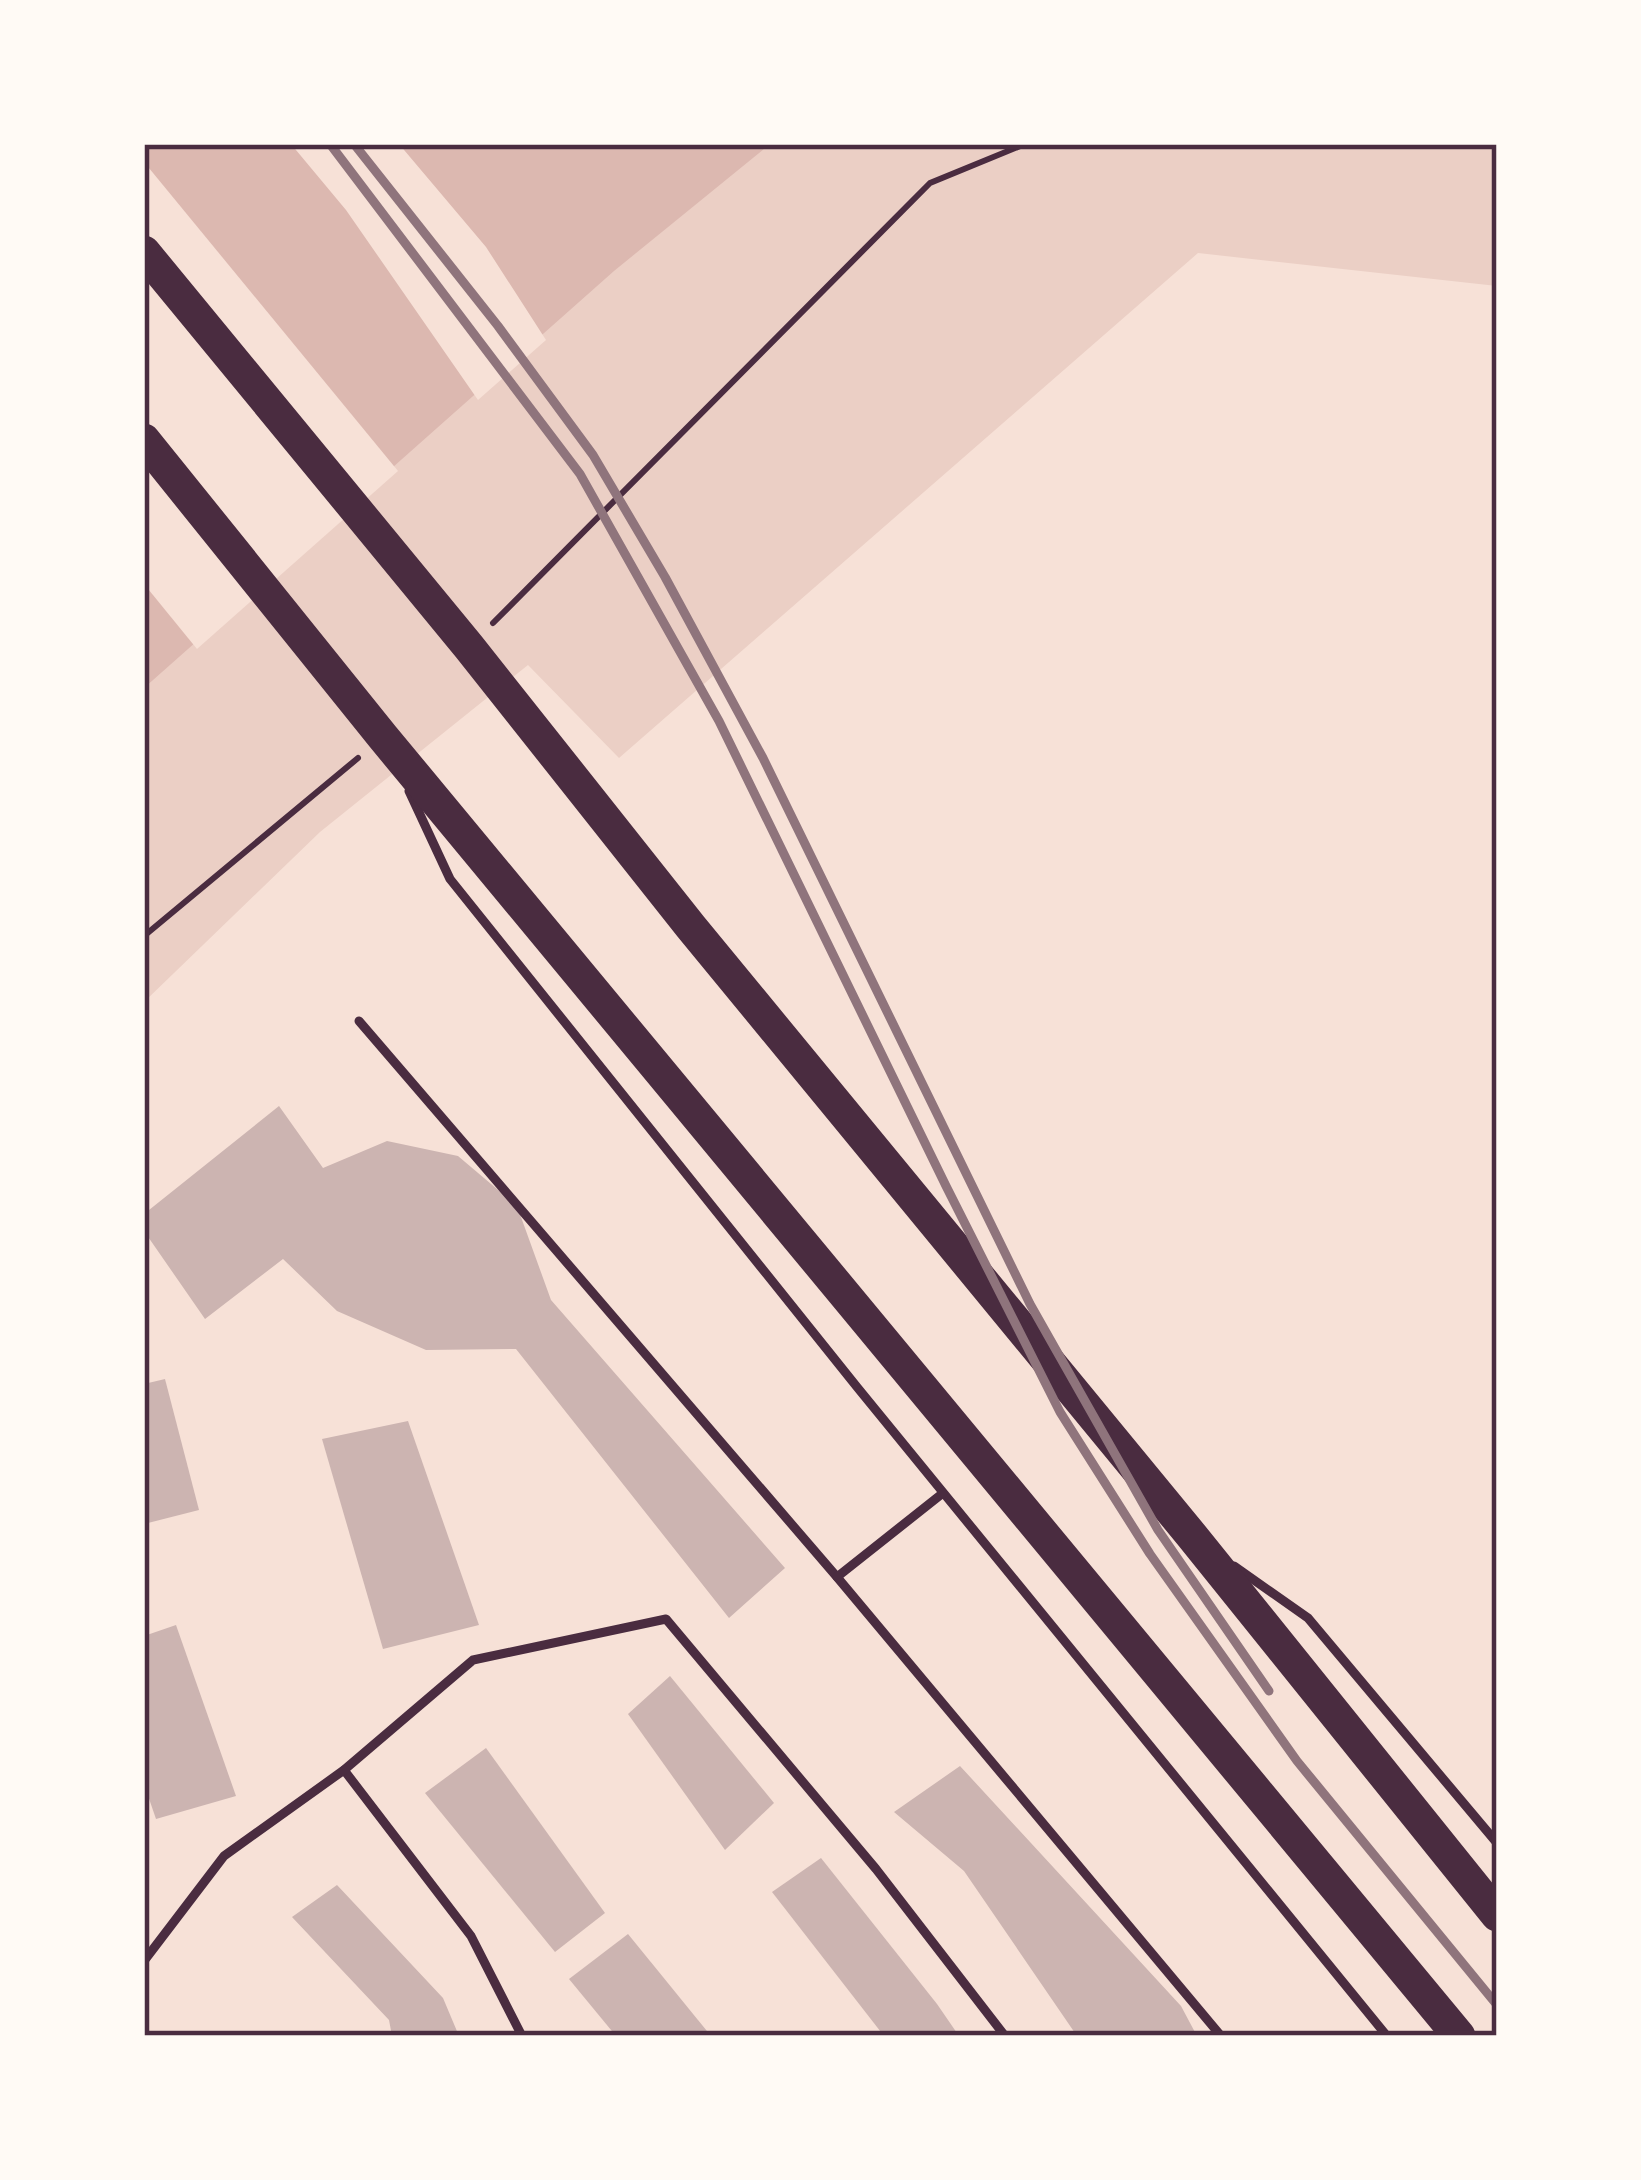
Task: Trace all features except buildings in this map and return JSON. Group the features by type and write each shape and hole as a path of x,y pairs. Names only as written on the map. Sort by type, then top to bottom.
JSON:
{"highway":[{"path":"144,252 1497,1915"},
{"path":"144,440 383,737 1459,2036"}],"lane":[{"path":"383,737 450,879 1387,2036"},
{"path":"359,1021 837,1577 1221,2036"},
{"path":"837,1577 944,1493"},
{"path":"1192,1536 1308,1618 1497,1844"},
{"path":"144,1961 224,1856 344,1770 473,1660 666,1619 876,1869 1005,2036"},
{"path":"344,1770 471,1936 522,2036"}],"path":[{"path":"470,647 930,183 1025,144"},
{"path":"144,936 383,737"}],"shaded area":[{"path":"144,144 1497,144 1497,286 1198,253 619,758 528,665 320,832 144,1002"},
{"path":"144,144 770,144 614,271 144,688"}],"pier":[{"path":"291,144 399,144 486,247 546,340 478,400 346,210"},
{"path":"144,162 398,471 197,649 144,584"}],"railway":[{"path":"330,144 580,474 719,721 1060,1412 1150,1554 1297,1761 1497,2005"},
{"path":"354,144 593,455 763,758 1030,1304 1158,1530 1269,1691"}]}
